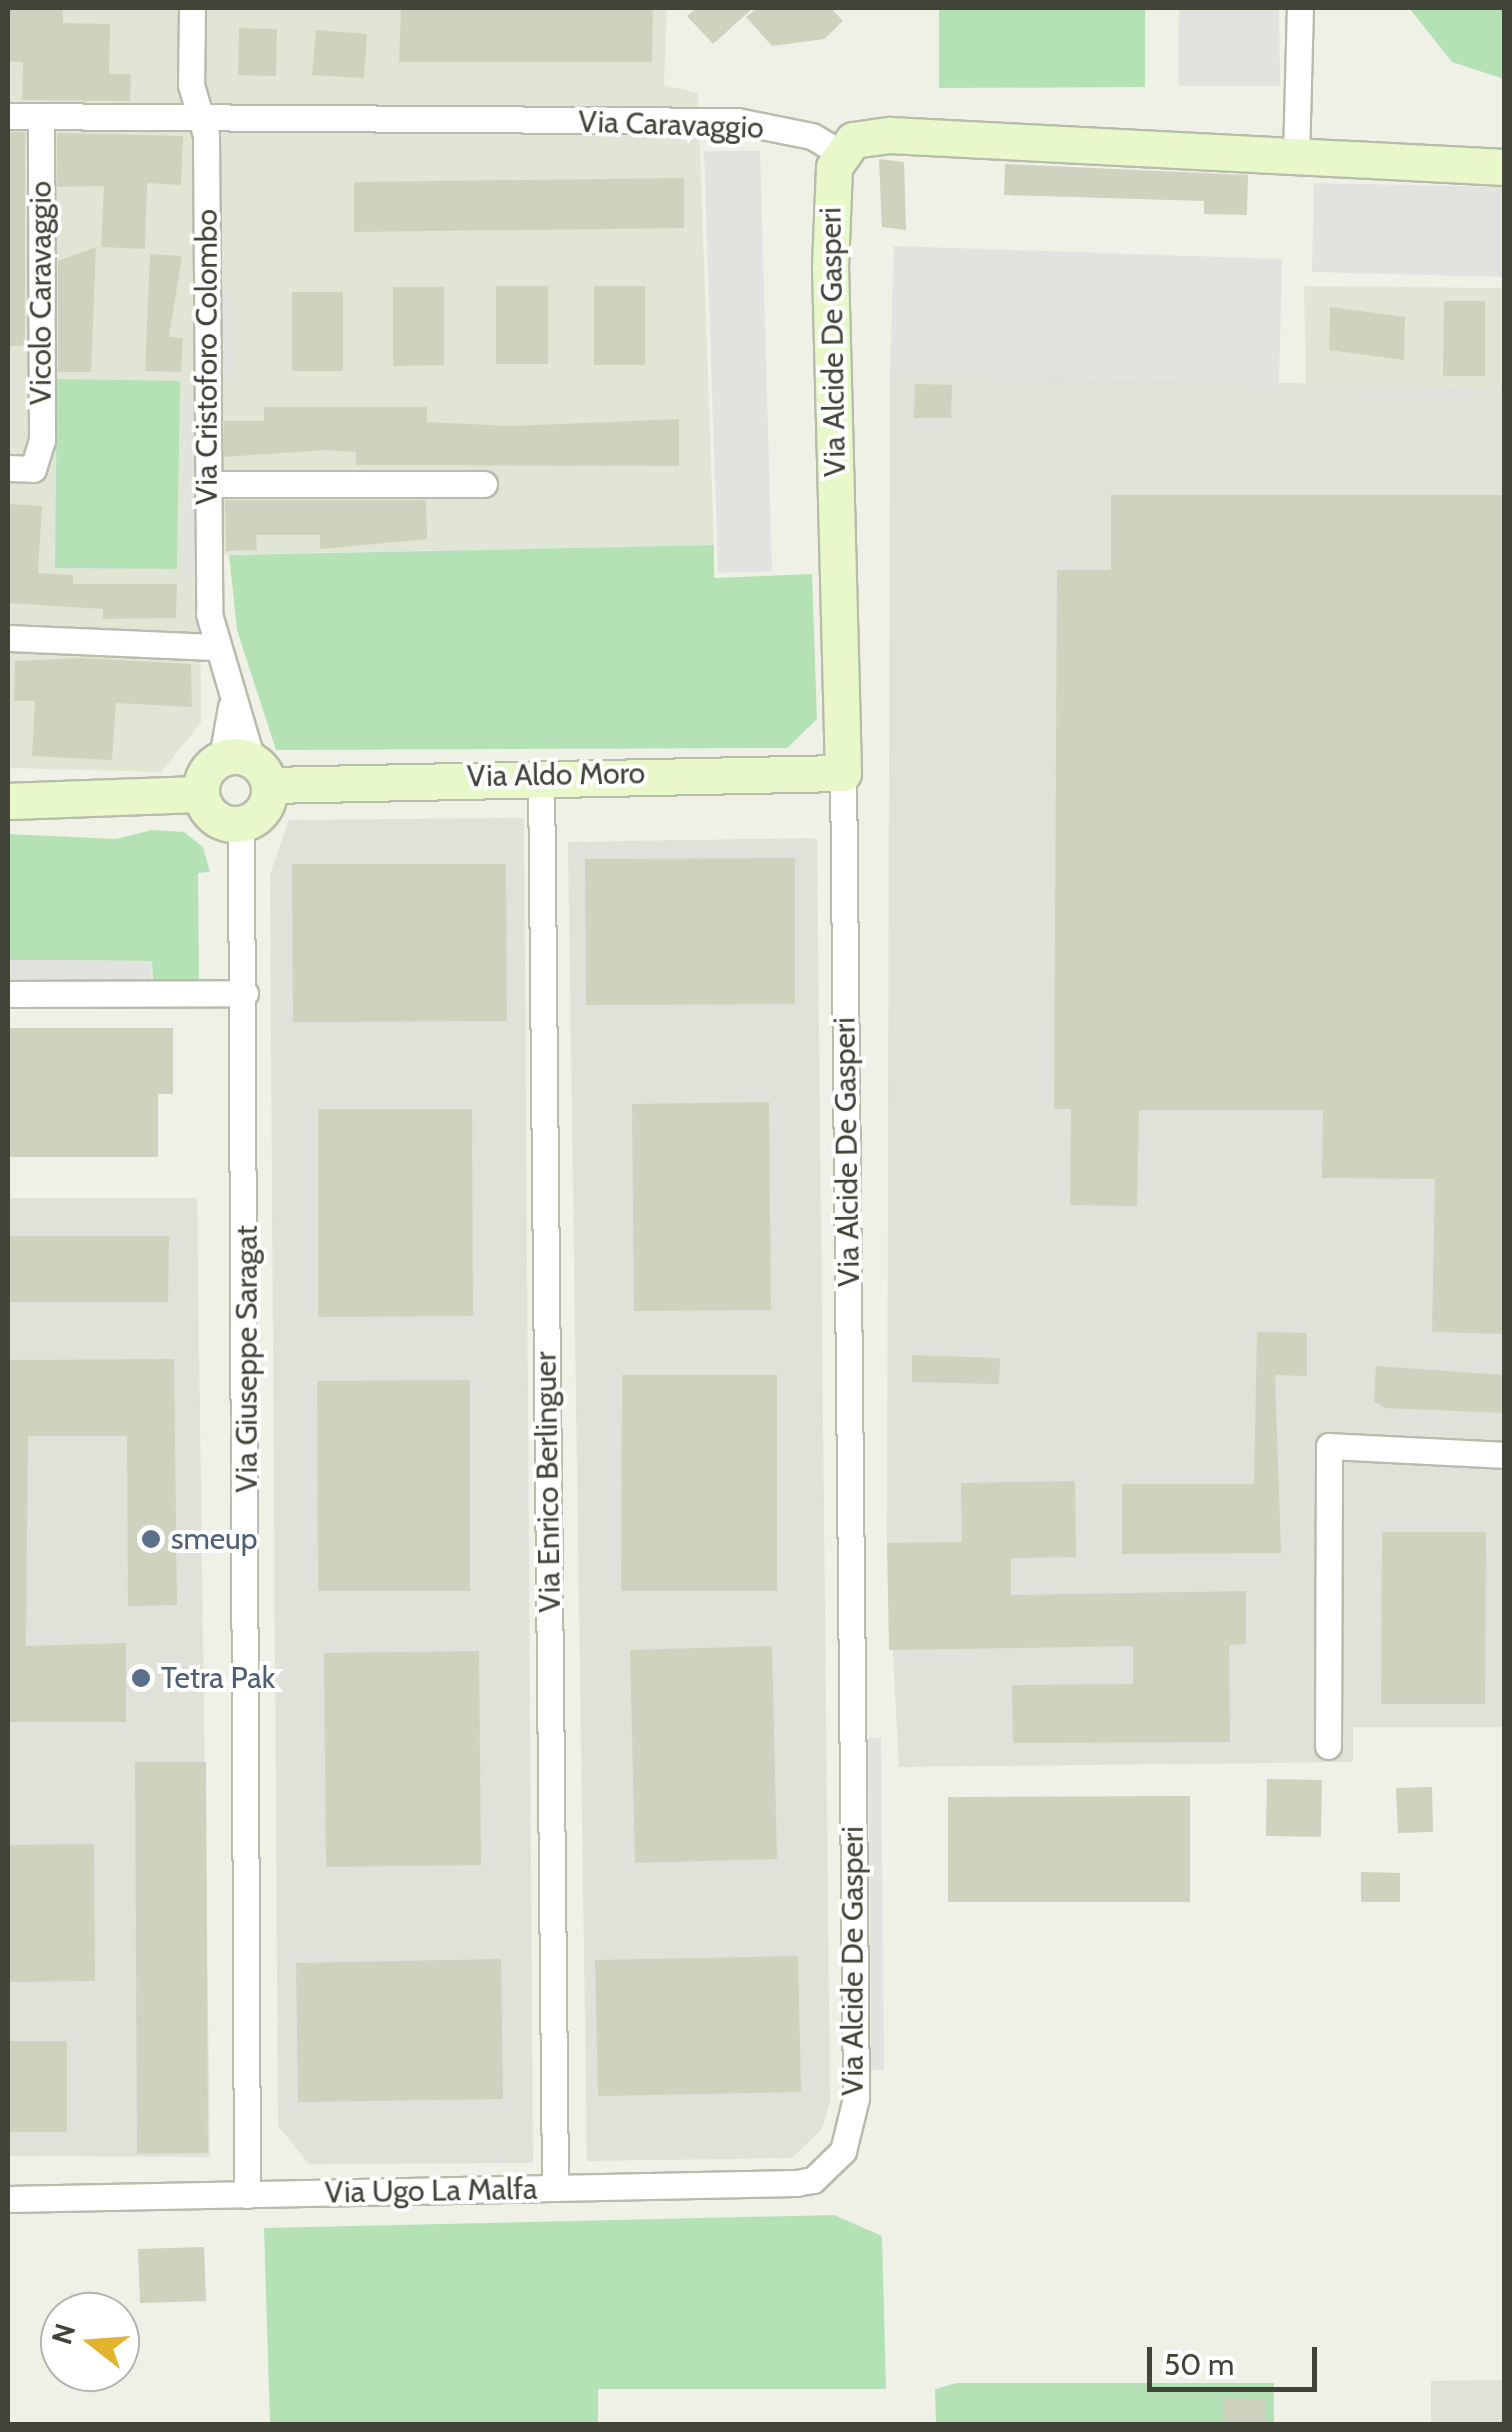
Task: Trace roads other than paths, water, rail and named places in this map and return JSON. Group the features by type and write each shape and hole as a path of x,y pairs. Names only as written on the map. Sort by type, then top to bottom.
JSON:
{"street":[{"name":"Via Cristoforo Colombo","path":"192,8 192,85 206,114 207,484 213,647 248,768"},
{"path":"1296,158 1300,8"},
{"name":"Via Caravaggio","path":"8,116 206,114 737,121 812,136 839,152"},
{"name":"Vicolo Caravaggio","path":"20,468 42,440 41,116"},
{"path":"839,152 890,134 1504,166"},
{"name":"Via Alcide De Gasperi","path":"839,152 830,267 843,774 856,2098 843,2151"},
{"path":"207,484 484,484"},
{"path":"8,638 213,647"},
{"path":"248,768 266,805 241,824 220,820 202,794 206,773 248,768"},
{"name":"Via Aldo Moro","path":"248,768 541,774 843,774"},
{"name":"Via Enrico Berlinguer","path":"541,774 555,2188"},
{"path":"8,801 202,794"},
{"name":"Via Giuseppe Saragat","path":"241,824 245,992 247,2195"},
{"path":"8,994 245,992"},
{"path":"1328,1746 1329,1446 1504,1454"},
{"name":"Via Ugo La Malfa","path":"8,2198 796,2183 813,2180 843,2151"}],"place":[{"name":"smeup","path":"151,1539"},
{"name":"Tetra Pak","path":"141,1678"}]}
